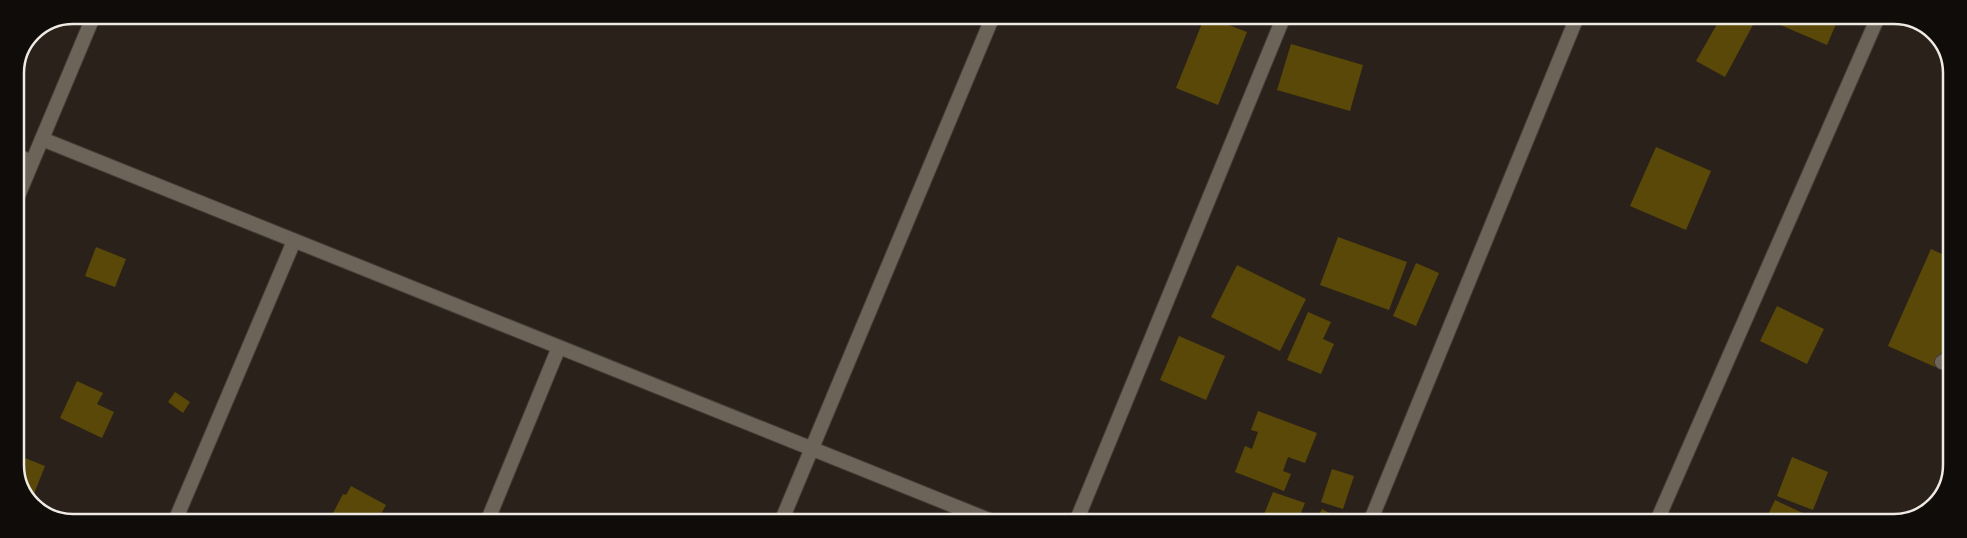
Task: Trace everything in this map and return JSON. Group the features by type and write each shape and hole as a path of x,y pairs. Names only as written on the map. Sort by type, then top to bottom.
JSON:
{"street":[{"path":"24,181 90,24"},
{"path":"784,514 990,24"},
{"path":"1079,514 1281,24"},
{"path":"1373,514 1573,24"},
{"path":"1660,514 1875,24"},
{"path":"42,139 974,514"},
{"path":"24,159 32,162"},
{"path":"178,514 294,241"},
{"path":"490,514 559,347"}],"building":[{"path":"1202,24 1226,24 1247,32 1218,105 1176,88"},
{"path":"1717,24 1753,24 1725,77 1696,61"},
{"path":"1778,24 1836,24 1827,45"},
{"path":"1291,44 1363,65 1350,111 1277,90"},
{"path":"1656,147 1711,171 1686,230 1630,206"},
{"path":"1338,237 1407,262 1389,310 1320,285"},
{"path":"96,247 126,259 115,287 85,276"},
{"path":"1931,249 1943,254 1943,349 1935,367 1888,346"},
{"path":"1416,263 1439,273 1416,326 1393,316"},
{"path":"1237,265 1306,299 1280,351 1211,317"},
{"path":"1777,306 1824,329 1807,364 1760,341"},
{"path":"1308,312 1331,322 1323,339 1334,344 1321,374 1287,360"},
{"path":"1179,336 1225,356 1206,400 1160,380"},
{"path":"77,381 103,393 97,404 114,412 102,438 60,418"},
{"path":"175,392 190,402 183,413 168,402"},
{"path":"1258,411 1317,433 1305,463 1288,457 1283,471 1291,474 1284,491 1235,472 1245,446 1252,449 1258,432 1251,430"},
{"path":"1792,457 1828,472 1813,510 1777,496"},
{"path":"24,458 45,466 34,495 25,478"},
{"path":"1332,469 1354,476 1343,509 1321,502"},
{"path":"351,486 386,505 381,514 333,514 343,494 346,495"},
{"path":"1273,492 1305,503 1300,514 1264,514"},
{"path":"1775,500 1805,514 1768,514"},
{"path":"1322,509 1331,514 1319,514"}]}
